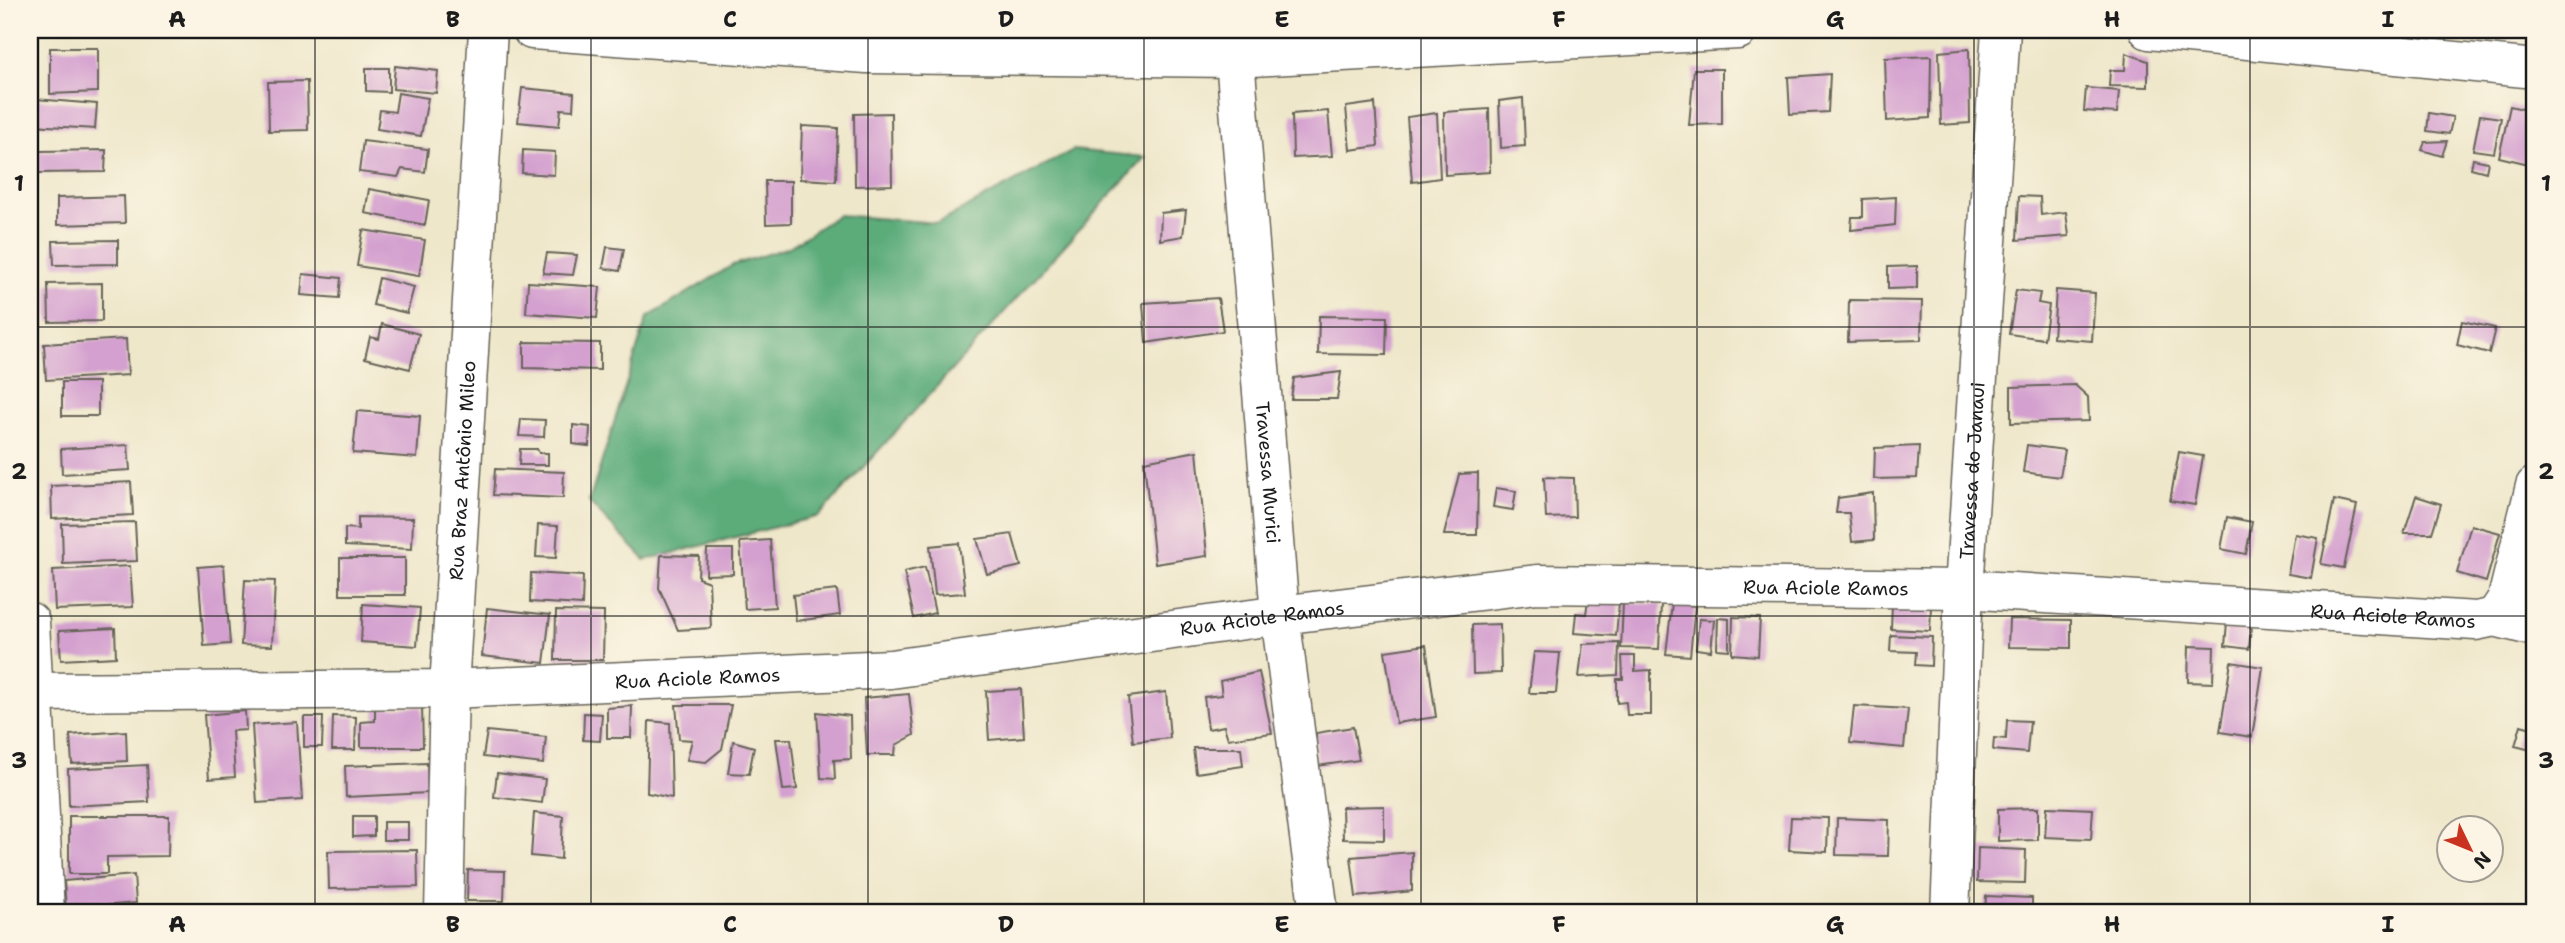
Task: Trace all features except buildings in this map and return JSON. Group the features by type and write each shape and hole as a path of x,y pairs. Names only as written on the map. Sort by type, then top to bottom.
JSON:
{"street":[{"name":"Rua Braz Antônio Mileo","path":"444,913 449,689 488,30"},
{"path":"532,30 867,54 1738,30"},
{"name":"Travessa do Janaui","path":"1950,913 1964,589 2001,30"},
{"path":"2149,30 2535,69"},
{"name":"Travessa Murici","path":"1236,44 1280,615 1319,913"},
{"path":"2495,617 2507,599 2535,486"},
{"name":"Rua Aciole Ramos","path":"32,692 449,689 891,668 1280,615 1537,584 1964,589 2476,621 2495,617 2535,627"},
{"path":"30,622 45,913"}],"green space":[{"path":"1073,150 1145,157 819,516 645,560 589,502 647,318 733,265 789,247 838,215 938,223"}]}
